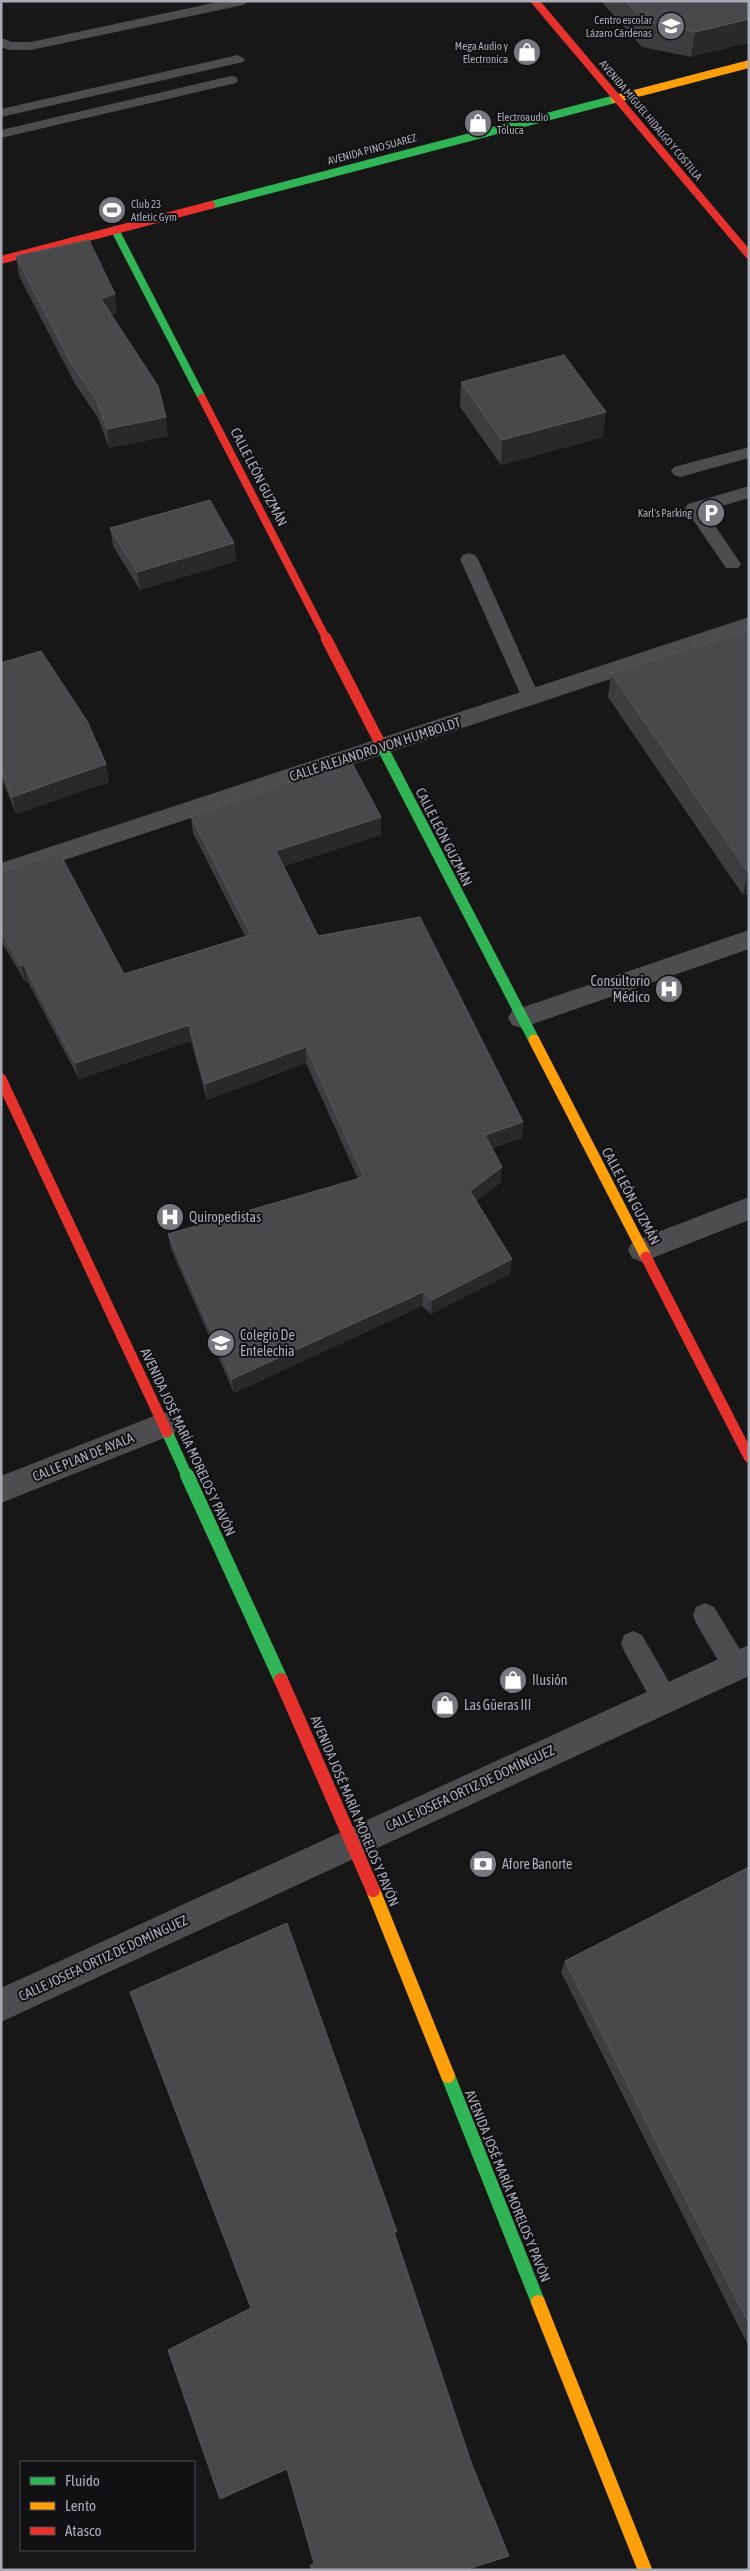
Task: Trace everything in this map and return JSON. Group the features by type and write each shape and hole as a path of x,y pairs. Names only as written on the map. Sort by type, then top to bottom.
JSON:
{"main road":[{"name":"AVENIDA MIGUEL HIDALGO Y COSTILLA","path":"536,1 615,98 749,254"},
{"name":"AVENIDA PINO SUAREZ","path":"1,260 749,64"},
{"name":"CALLE LEÓN GUZMÁN","path":"115,230 749,1457"},
{"name":"AVENIDA JOSÉ MARÍA MORELOS Y PAVÓN","path":"1,1080 164,1425 354,1842 645,2570"}],"street":[{"name":"CALLE ALEJANDRO VON HUMBOLDT","path":"1,872 749,626"},
{"path":"521,1018 749,938"},
{"path":"642,1250 749,1208"},
{"name":"CALLE PLAN DE AYALA","path":"1,1490 164,1425"},
{"name":"CALLE JOSEFA ORTIZ DE DOMÍNGUEZ","path":"1,2005 664,1698 742,1664"}],"lane":[{"path":"1,42 10,46 31,46 243,1"},
{"path":"1,113 238,60"},
{"path":"1,134 231,80"},
{"path":"38,104 50,122"},
{"path":"680,471 749,452"},
{"path":"732,564 694,508 749,492"},
{"path":"469,559 531,698"},
{"path":"705,1615 742,1664"},
{"path":"633,1643 664,1698"}],"building":[{"path":"626,1 749,1 749,19 695,32 645,22"},
{"path":"89,240 115,294 101,299 158,386 166,417 107,429 96,399 72,365 16,256"},
{"path":"564,355 606,412 502,440 461,382"},
{"path":"210,500 234,543 137,572 110,528"},
{"path":"749,630 749,872 748,872 611,673"},
{"path":"41,651 87,721 106,764 12,797 1,769 1,663"},
{"path":"351,761 381,817 276,851 318,936 420,917 523,1122 485,1135 502,1167 470,1191 512,1259 432,1300 423,1292 232,1379 168,1234 364,1177 306,1047 205,1084 189,1025 75,1063 24,965 21,966 1,931 1,872 59,852 124,974 251,935 191,816"},
{"path":"749,1867 749,2324 565,1961"},
{"path":"287,1923 397,2232 394,2232 472,2465 509,2556 465,2570 312,2570 310,2566 314,2563 287,2469 220,2499 168,2350 251,2308 130,1992"}],"traffic: fast":[{"path":"211,205 615,99"},
{"path":"115,230 202,398"},
{"path":"381,745 534,1040"},
{"path":"167,1432 281,1680"},
{"path":"448,2076 538,2302"}],"traffic: slow":[{"path":"615,99 749,64"},
{"path":"534,1040 646,1257"},
{"path":"373,1890 448,2076"},
{"path":"538,2302 645,2570"}],"traffic: jam":[{"path":"535,1 749,255"},
{"path":"1,260 211,205"},
{"path":"202,398 381,745"},
{"path":"1,1079 167,1432"},
{"path":"646,1257 749,1457"},
{"path":"281,1680 373,1890"}],"place":[{"name":"Centro escolar Lázaro Cárdenas","path":"671,26"},
{"name":"Mega Audio y Electronica","path":"527,52"},
{"name":"Electroaudio Toluca","path":"478,123"},
{"name":"Club 23 Atletic Gym","path":"112,210"},
{"name":"Karl's Parking","path":"711,513"},
{"name":"Consultorio Médico","path":"669,989"},
{"name":"Quiropedistas","path":"170,1217"},
{"name":"Colegio De Entelechia","path":"221,1343"},
{"name":"Ilusión","path":"513,1680"},
{"name":"Las Güeras III","path":"445,1705"},
{"name":"Afore Banorte","path":"483,1864"}]}
